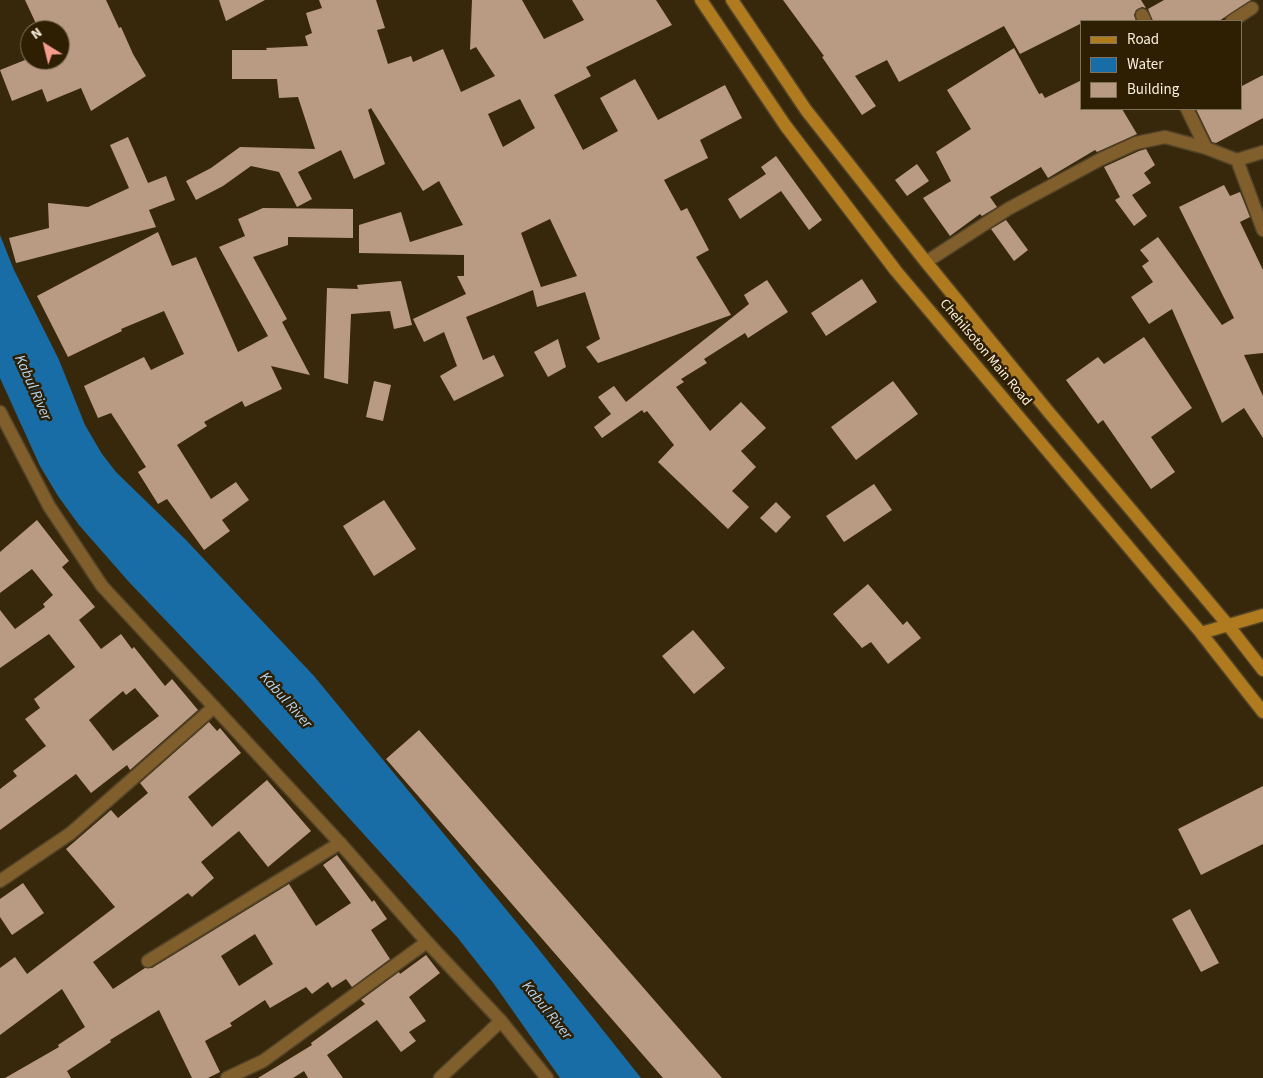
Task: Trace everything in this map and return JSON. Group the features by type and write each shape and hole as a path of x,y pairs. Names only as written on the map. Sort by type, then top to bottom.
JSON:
{"main road":[{"name":"Chehilsoton Main Road","path":"701,0 784,125 896,271 1201,632 1263,712"},
{"name":"Chehilsoton Main Road","path":"732,0 806,110 926,262 1047,410 1228,625 1263,670"},
{"path":"1201,632 1263,615"}],"street":[{"path":"1234,20 1252,8"},
{"path":"1187,110 1206,148"},
{"path":"926,262 1008,209 1101,159 1136,143 1165,137 1206,148 1237,160 1263,152"},
{"path":"1237,160 1263,230"},
{"path":"0,412 49,506 102,586 340,843 427,942 501,1021 547,1078"},
{"path":"0,881 71,832 214,707"},
{"path":"148,961 340,843"},
{"path":"227,1078 263,1061 427,942"},
{"path":"440,1078 501,1021"}],"water":[{"name":"Kabul River","path":"0,235 14,270 59,360 85,425 102,454 116,472 186,540 314,676 532,941 641,1078 560,1078 494,984 457,937 242,700 129,582 79,525 58,496 40,466 0,378"}],"building":[{"path":"25,0 106,0 119,28 121,27 133,54 146,76 91,111 81,88 47,102 42,89 12,101 0,70 20,62 20,70 70,70 70,20 34,20"},
{"path":"219,0 265,0 226,21"},
{"path":"319,0 376,0 385,28 377,30 388,64 411,56 413,62 443,49 461,92 495,76 476,47 470,50 472,0 522,0 544,39 584,20 572,0 656,0 672,25 586,67 591,76 554,95 583,150 618,131 600,98 635,79 658,120 725,85 742,118 700,140 708,158 664,180 681,211 687,208 709,250 696,257 731,315 598,363 586,347 600,339 585,292 537,307 533,290 466,317 483,360 494,355 504,376 454,401 440,376 457,366 444,332 424,342 413,319 466,294 457,276 464,276 464,255 359,253 359,225 401,212 410,242 463,225 439,181 423,191 371,108 368,110 385,164 354,179 341,150 298,172 312,199 297,207 279,172 251,166 223,186 196,200 186,181 211,168 240,147 315,149 298,97 279,98 277,79 232,79 232,50 267,50 266,48 308,46 305,36 312,33 306,13 322,8","holes":["520,99 535,128 503,147 488,114","550,219 577,276 538,288 541,287 521,233"]},
{"path":"783,0 1141,0 1146,8 1142,7 1136,10 1134,15 1136,20 1080,20 1080,24 1020,54 1004,26 899,82 887,60 855,76 876,106 862,115 822,57 824,56"},
{"path":"1164,0 1251,0 1221,20 1153,20 1148,9"},
{"path":"1014,48 1039,94 1042,93 1045,98 1080,81 1080,110 1123,110 1137,134 1097,152 1095,150 1048,178 1041,167 990,197 997,207 982,216 980,214 950,236 923,198 951,181 936,152 971,129 947,90"},
{"path":"1263,75 1263,118 1216,143 1212,142 1196,110 1243,110 1243,85"},
{"path":"128,137 148,183 166,176 175,200 149,210 156,227 16,263 9,238 49,228 48,203 88,207 129,188 110,145"},
{"path":"1146,149 1155,165 1144,173 1151,183 1132,195 1147,216 1134,226 1115,200 1120,197 1104,167"},
{"path":"776,156 822,220 809,230 781,191 740,219 728,199 766,174 761,167"},
{"path":"917,164 929,181 907,196 895,180"},
{"path":"1224,185 1230,196 1240,192 1250,217 1240,222 1263,270 1263,353 1244,355 1263,396 1263,438 1244,408 1222,423 1172,309 1149,324 1131,297 1153,282 1142,266 1149,261 1140,250 1158,237 1222,325 1234,318 1179,207"},
{"path":"263,208 353,209 353,238 288,237 288,245 253,257 287,319 282,322 310,375 271,366 282,389 245,407 242,401 204,422 207,426 177,445 211,499 236,482 249,500 222,520 230,531 204,550 167,499 158,504 138,472 146,467 111,413 98,418 84,386 144,357 151,370 184,354 164,311 121,329 122,331 68,357 37,296 158,232 172,266 196,257 238,352 268,336 219,247 245,236 238,219"},
{"path":"1006,220 1028,250 1014,261 991,229"},
{"path":"862,279 877,302 826,336 811,313"},
{"path":"767,280 788,312 748,338 745,333 704,359 707,363 681,379 684,382 676,387 710,431 741,402 766,428 741,451 756,467 732,491 749,507 728,529 658,462 674,445 647,411 644,413 642,410 602,438 594,427 611,414 598,397 614,386 626,402 749,304 744,295"},
{"path":"401,281 412,325 394,329 390,311 351,314 348,384 324,378 327,288 358,289 357,285"},
{"path":"1144,337 1192,408 1151,437 1175,472 1151,489 1103,420 1098,424 1066,380 1098,357 1104,364"},
{"path":"558,339 566,367 548,377 534,352"},
{"path":"374,381 391,385 383,421 366,417"},
{"path":"893,381 918,414 856,460 831,427"},
{"path":"874,484 892,510 844,542 826,516"},
{"path":"384,500 416,549 374,576 343,526"},
{"path":"776,502 791,517 776,533 760,518"},
{"path":"37,520 69,561 62,567 95,607 79,620 101,649 121,634 132,649 134,647 165,686 172,679 198,710 130,770 127,765 91,793 76,774 0,830 0,789 17,776 13,771 46,746 25,719 40,708 34,699 75,667 49,634 0,668 0,610 15,629 45,607 43,604 53,595 32,569 0,593 0,552","holes":["135,688 159,716 113,751 89,720 123,691 126,695"]},
{"path":"868,584 903,625 907,621 921,638 888,664 871,642 862,648 833,614"},
{"path":"693,630 725,668 694,694 662,656"},
{"path":"209,722 217,731 220,728 241,753 188,797 212,827 267,780 311,831 268,867 239,831 201,862 214,878 192,897 188,893 93,962 113,989 145,968 152,968 289,884 316,926 351,903 323,865 337,855 387,919 371,930 390,959 352,987 346,979 332,988 328,982 312,994 306,987 270,1008 265,1000 230,1023 232,1026 205,1041 220,1072 208,1078 192,1078 159,1010 110,1040 111,1042 67,1071 71,1078 5,1078 59,1047 58,1045 85,1027 62,989 0,1035 0,968 15,957 27,974 115,907 66,849 111,810 118,818 148,793 140,783","holes":["255,934 273,964 239,986 221,956"]},
{"path":"419,730 722,1078 663,1078 386,759"},
{"path":"1263,786 1263,844 1201,875 1178,829"},
{"path":"23,883 44,913 12,935 0,917 0,899"},
{"path":"1190,909 1219,963 1201,972 1172,919"},
{"path":"426,955 440,973 409,997 426,1021 409,1032 416,1041 401,1052 377,1020 327,1055 343,1078 308,1078 304,1071 293,1078 258,1078 312,1045 311,1043 365,1004 361,1000"}]}
